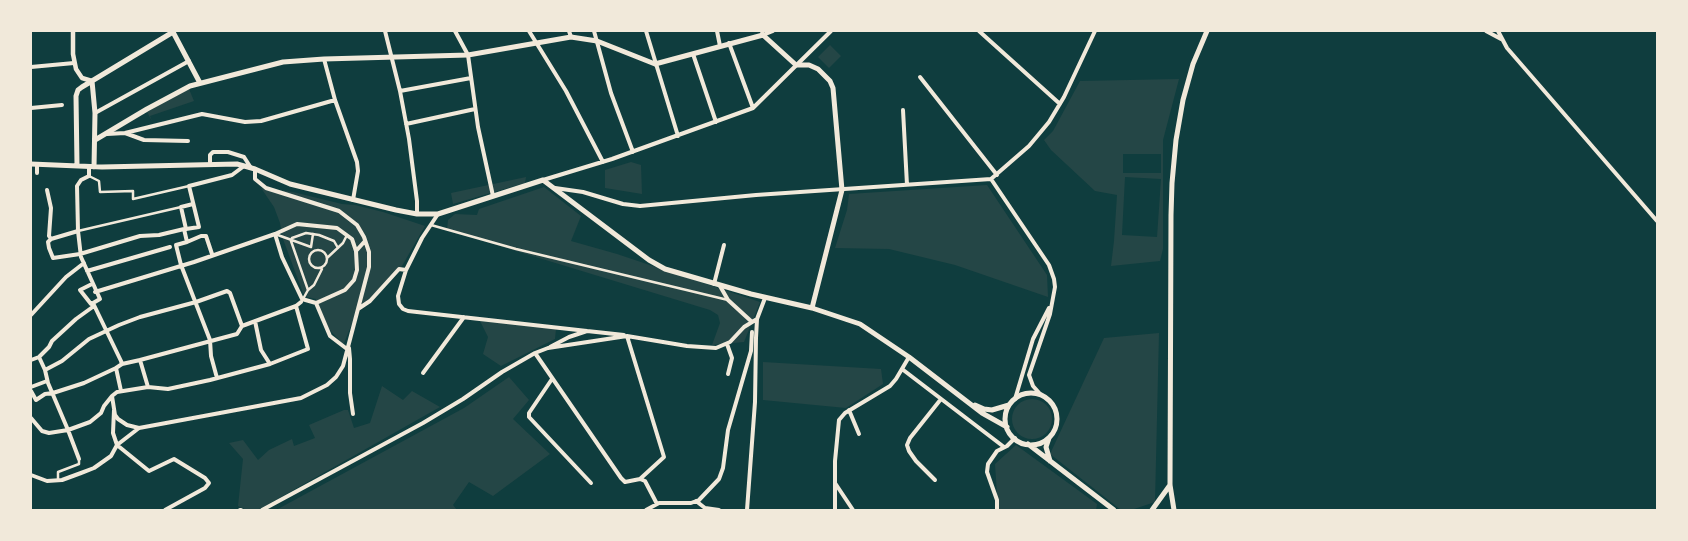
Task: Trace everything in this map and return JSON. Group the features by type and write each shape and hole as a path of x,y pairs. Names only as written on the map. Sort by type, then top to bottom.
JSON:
{"main road":[{"path":"1174,510 1170,485 1171,225 1173,176 1178,130 1185,92 1193,64 1207,31"},
{"path":"77,166 74,103 78,90 173,32 200,82"},
{"path":"95,140 160,101 200,82 279,63 324,59 468,55 537,43 570,34 597,41 655,64 763,33 796,65 809,64 816,68 828,79 832,86 842,190 812,308"},
{"path":"92,81 95,114 92,167"},
{"path":"34,165 92,167 229,163 253,168 285,182 417,214 438,214 543,180 641,254 668,271 765,298 812,308 857,322 908,357 982,413 1007,427 1014,438 1028,444 1114,510"},
{"path":"960,396 988,410 998,409 1010,404 1023,394 1032,393 1041,395 1052,403 1057,416 1057,422 1046,447 1051,463"},
{"path":"1007,427 1007,412 1010,404"},
{"path":"1028,444 1041,443 1051,435"},
{"path":"1147,510 1153,507 1170,485"}],"street":[{"path":"73,31 74,63 80,77 92,81"},
{"path":"385,31 406,124 417,201 417,214"},
{"path":"455,31 468,55 475,109 493,196"},
{"path":"529,31 566,91 603,162"},
{"path":"594,31 611,93 632,152"},
{"path":"646,31 678,136"},
{"path":"717,31 720,46"},
{"path":"763,33 773,31"},
{"path":"543,180 603,162 753,108 831,31"},
{"path":"978,31 1060,104"},
{"path":"554,188 587,193 619,203 640,206 748,196 992,179 1034,140 1049,122 1060,104 1095,31"},
{"path":"1486,31 1501,39"},
{"path":"1498,31 1507,48 1657,221"},
{"path":"729,43 753,108"},
{"path":"693,54 716,122"},
{"path":"324,59 335,100 358,164 353,200"},
{"path":"95,114 189,61"},
{"path":"31,67 74,63"},
{"path":"920,77 997,175"},
{"path":"400,91 471,78"},
{"path":"105,134 125,134 189,116 208,114 245,122 261,122 335,100"},
{"path":"31,108 62,105"},
{"path":"406,124 475,109"},
{"path":"903,110 907,186"},
{"path":"125,134 144,140 188,141"},
{"path":"31,475 47,481 58,480 94,468 110,456 117,444 139,428 301,398 327,386 343,366 369,267 369,252 357,225 339,211 266,188 255,179 253,168 244,157 228,152 214,152 210,155 210,163"},
{"path":"34,165 37,173"},
{"path":"89,176 99,182 100,192 133,191 133,199 232,175 244,166"},
{"path":"31,360 39,357 52,341 100,299 80,254 78,231 77,186 81,180 89,176 92,167"},
{"path":"992,179 1049,265 1055,287 1050,314 1030,372 1031,383 1041,395"},
{"path":"181,207 186,228 199,227 189,186"},
{"path":"48,190 51,208 48,248 53,258 80,254 140,236 159,235 184,229 187,242"},
{"path":"50,239 193,204"},
{"path":"438,214 406,270 398,296 399,304 408,311 587,331 710,348 719,348 727,344 744,327 757,319"},
{"path":"96,292 275,234 297,224 336,228 352,239 356,252 357,270 354,280 345,290 316,303 302,301"},
{"path":"431,225 516,250 728,300"},
{"path":"275,234 311,247"},
{"path":"275,234 282,258 302,301"},
{"path":"291,239 299,234 313,234 331,239 338,248"},
{"path":"313,234 311,247 313,252"},
{"path":"31,405 36,403 36,400 45,394 84,383 116,368 122,362 140,360 237,334 242,326 296,306 314,284 327,258 345,241 346,235"},
{"path":"212,254 206,236 201,236 175,246 180,265 210,340 211,356 217,378"},
{"path":"291,239 308,290"},
{"path":"356,252 365,241"},
{"path":"714,284 724,245"},
{"path":"87,271 170,247"},
{"path":"323,267 317,269 309,263 309,257 313,252 321,251 327,258"},
{"path":"31,315 66,277 84,263"},
{"path":"358,309 370,301 399,269 406,270"},
{"path":"92,284 80,290 91,304 94,304 122,362"},
{"path":"720,286 728,300 752,322"},
{"path":"45,370 62,361 89,339 108,330 140,317 196,302 227,291 230,293 242,326"},
{"path":"646,510 657,504 691,503 696,501 719,479 723,468 728,430 751,351 757,319 765,298"},
{"path":"1015,399 1033,339 1052,301"},
{"path":"316,303 330,336 348,348 353,414"},
{"path":"31,418 42,431 49,433 68,430 90,422 101,413 114,393 148,387 168,389 270,364 292,356 308,349 296,306"},
{"path":"423,373 464,317"},
{"path":"255,321 261,350 270,364"},
{"path":"744,327 749,327 754,332 755,402 748,510"},
{"path":"560,341 561,328"},
{"path":"262,510 423,423 535,353 587,331"},
{"path":"548,348 627,336"},
{"path":"535,353 625,482 640,479 664,457 627,336"},
{"path":"727,344 732,358 728,374"},
{"path":"39,357 79,459 79,464 58,472 58,480"},
{"path":"834,510 838,425 842,416 885,390 894,382 908,357"},
{"path":"140,360 148,387"},
{"path":"116,368 121,391"},
{"path":"902,369 1004,447"},
{"path":"552,379 529,413 529,418 590,483"},
{"path":"31,387 47,381"},
{"path":"31,391 36,400"},
{"path":"112,396 115,415 122,422 139,428"},
{"path":"935,480 916,461 909,451 907,444 941,399"},
{"path":"114,410 113,433 117,444 149,471 174,459 205,478 208,483 205,488 165,510"},
{"path":"850,410 859,434"},
{"path":"997,509 988,472 988,464 993,455 1011,443 1014,438"},
{"path":"640,479 645,481 657,504"},
{"path":"835,483 854,510"},
{"path":"696,501 706,508 719,510"}],"shaded area":[{"path":"830,45 841,56 829,68 818,57"},
{"path":"1179,79 1163,140 1163,249 1160,261 1111,266 1117,195 1095,191 1051,150 1044,140 1053,131 1080,81","holes":["1123,154 1161,154 1161,173 1123,173","1125,177 1161,179 1157,237 1122,235"]},
{"path":"189,89 194,101 150,116 152,121 147,112"},
{"path":"631,162 641,165 642,194 605,188 605,170"},
{"path":"526,177 525,183 453,204 451,193"},
{"path":"987,185 1047,275 1048,297 955,265 889,249 835,248 847,210 849,194"},
{"path":"544,187 581,216 571,241 617,254 760,302 744,342 712,345 720,323 718,315 710,310 447,230 448,220 455,214 477,215 479,209"},
{"path":"261,188 293,192 342,204 355,205 425,226 402,266 373,299 358,309 344,343 328,328 316,299 307,297 303,293 283,239 274,207"},
{"path":"480,321 556,329 555,339 501,366 483,354 488,337"},
{"path":"1159,333 1155,502 1131,510 1121,510 1050,454 1104,338"},
{"path":"763,362 881,369 883,384 846,408 763,400"},
{"path":"509,377 529,400 513,419 550,454 493,496 469,482 453,505 457,510 276,510 464,408"},
{"path":"382,386 403,400 412,391 440,407 258,510 246,510 238,506 243,459 229,443 243,440 258,460 269,450 292,439 294,446 315,438 309,425 344,410 348,410 354,428 370,423"},
{"path":"1036,399 1043,402 1049,408 1052,419 1051,427 1043,436 1036,439 1028,439 1021,436 1013,427 1012,415 1015,408 1024,400"},
{"path":"1016,445 1097,504 1096,510 998,510 995,464"}]}
